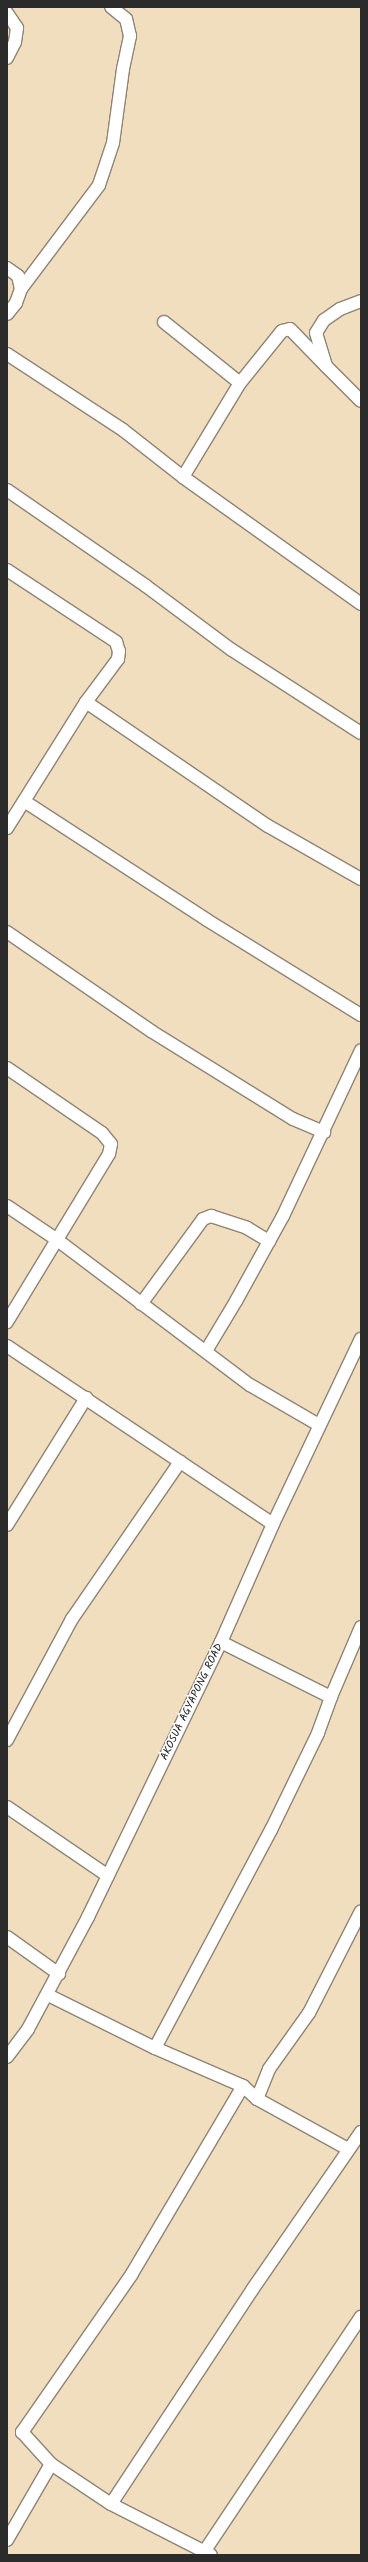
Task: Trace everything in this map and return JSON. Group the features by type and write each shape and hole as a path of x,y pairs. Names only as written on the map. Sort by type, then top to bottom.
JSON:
{"street":[{"path":"7,314 16,303 21,289 99,185 102,178 113,143 123,69 130,36 126,19 111,7"},
{"path":"7,13 17,28 15,42 7,58"},
{"path":"7,268 18,276 21,289"},
{"path":"326,366 316,332 324,320 340,309 361,301"},
{"path":"164,322 240,383"},
{"path":"184,477 240,383 282,331 290,329 361,401"},
{"path":"7,354 123,430 184,477 361,604"},
{"path":"7,490 146,586 232,650 361,733"},
{"path":"7,570 116,642 118,659 86,702 7,828"},
{"path":"86,702 268,826 361,879"},
{"path":"24,801 207,920 361,1015"},
{"path":"7,932 151,1031 293,1118 324,1132"},
{"path":"206,1351 269,1241 324,1132 361,1050"},
{"path":"7,1068 102,1133 111,1144 109,1154 7,1322"},
{"path":"7,1206 56,1239 250,1385 320,1425"},
{"path":"141,1304 203,1219 211,1216 247,1228 269,1241"},
{"name":"AKOSUA AGYAPONG ROAD","path":"7,2057 28,2030 48,1995 108,1876 221,1642 273,1524 361,1339"},
{"path":"7,1346 273,1524"},
{"path":"7,1524 86,1398"},
{"path":"7,1740 72,1619 180,1462"},
{"path":"155,2048 272,1830 318,1733 330,1697 361,1627"},
{"path":"221,1642 330,1697"},
{"path":"7,1807 108,1876"},
{"path":"257,2100 269,2068 309,2013 361,1911"},
{"path":"7,1937 59,1974"},
{"path":"48,1995 155,2048 243,2086 257,2100 348,2150"},
{"path":"243,2086 132,2274 22,2432 52,2464 111,2504 208,2554 361,2317"},
{"path":"111,2504 361,2132"},
{"path":"7,2540 52,2464"}]}
